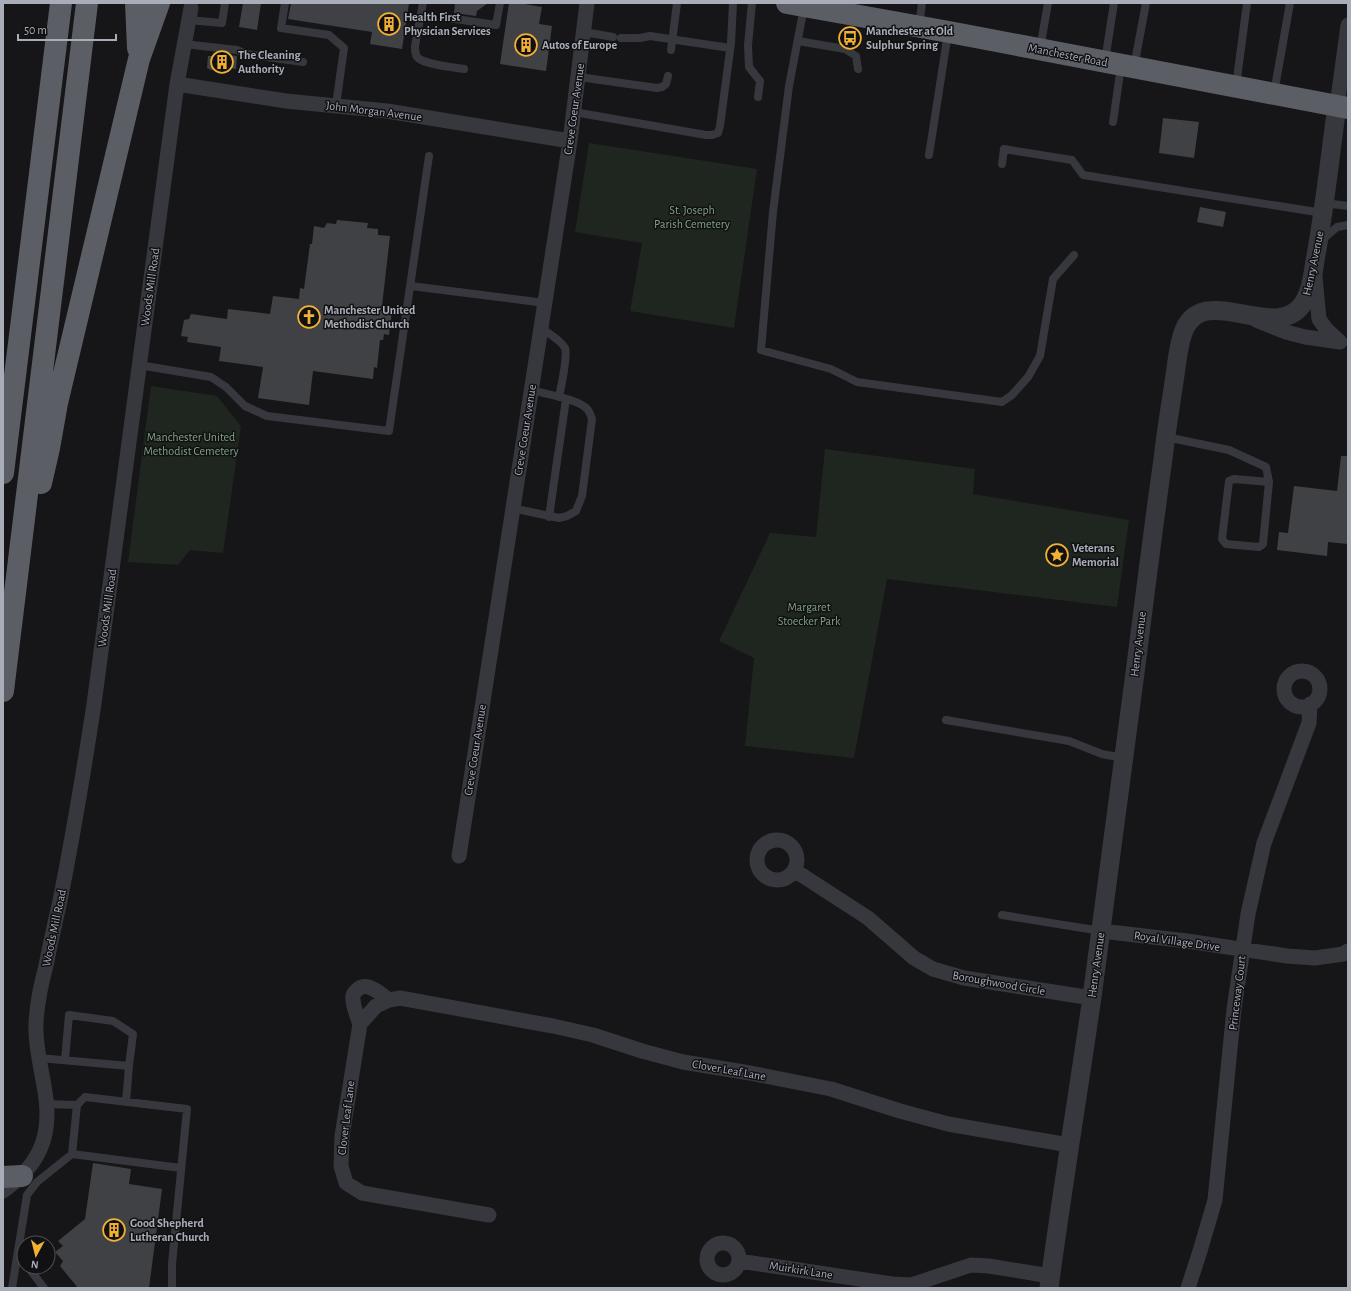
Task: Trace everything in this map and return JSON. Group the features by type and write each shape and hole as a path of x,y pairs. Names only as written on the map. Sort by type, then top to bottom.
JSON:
{"highway":[{"path":"3,473 60,3"},
{"path":"3,692 88,3"},
{"path":"136,3 139,59"},
{"path":"16,589 49,448 57,403 139,59 159,3"},
{"name":"Manchester Road","path":"796,4 853,9 919,27 1342,107"}],"street":[{"name":"Creve Coeur Avenue","path":"459,856 570,141 588,3"},
{"name":"Woods Mill Road","path":"8,1185 32,1164 40,1150 45,1135 47,1121 46,1104 39,1058 36,1023 39,999 81,793 177,84 190,14"},
{"path":"1342,107 1348,24"},
{"name":"John Morgan Avenue","path":"177,84 286,101 387,111 570,141"},
{"name":"Henry Avenue","path":"1050,1282 1069,1144 1092,998 1166,437 1181,338 1188,323 1200,314 1208,311 1239,312 1265,318 1278,318 1290,315 1301,307 1310,289 1342,107"},
{"path":"1314,269 1319,319 1326,329 1344,343"},
{"path":"1239,312 1286,332 1305,337 1344,343"},
{"path":"1278,318 1344,343"},
{"name":"Princeway Court","path":"1188,1288 1215,1200 1234,1009 1248,914 1264,843 1309,722 1310,704"},
{"name":"Boroughwood Circle","path":"794,870 868,918 914,958 929,967 948,975 1092,998"},
{"name":"Royal Village Drive","path":"1101,931 1187,941 1287,956 1315,958 1343,954 1348,951"},
{"name":"Clover Leaf Lane","path":"489,1215 362,1193 346,1183 341,1166 342,1136 360,1024 353,1000 353,996 358,989 364,986 369,987 389,1000 400,998 553,1026 593,1035 642,1051 683,1062 831,1089 900,1111 948,1124 1069,1144"},
{"path":"360,1024 376,1006 389,1000"},
{"name":"Muirkirk Lane","path":"739,1261 892,1284 911,1285 971,1264 989,1266 1050,1282"}],"lane":[{"path":"190,14 222,23 225,3"},
{"path":"285,3 281,28 329,35 344,48 336,105"},
{"path":"423,3 415,46 417,57 424,62 464,69"},
{"path":"449,18 496,25 500,3"},
{"path":"671,50 677,3"},
{"path":"574,112 706,135 718,133 730,48 733,3"},
{"path":"752,3 748,44 749,67 760,81 758,97"},
{"path":"919,27 922,3"},
{"path":"1040,50 1048,3"},
{"path":"1113,122 1120,65 1114,3"},
{"path":"1120,65 1146,3"},
{"path":"1236,87 1247,3"},
{"path":"1274,94 1290,3"},
{"path":"796,4 798,41 789,86 773,212 761,350 831,369 857,382 1002,402 1012,396 1028,377 1040,356 1052,279 1074,255"},
{"path":"584,32 617,38 640,38 650,36 730,48"},
{"path":"929,155 949,32"},
{"path":"798,41 845,49 856,56 858,69"},
{"path":"184,44 237,50 246,54 303,62"},
{"path":"579,77 657,88 666,84 668,76"},
{"path":"1002,164 1004,149 1072,160 1083,175 1324,208 1348,206"},
{"path":"139,365 211,377 226,387 246,406 267,416 389,431 429,156"},
{"path":"1318,244 1337,227 1348,225"},
{"path":"410,286 545,303"},
{"path":"541,328 558,341 564,348 566,355 549,517"},
{"path":"512,508 559,518 576,512 582,496 592,419 588,410 582,405 531,390"},
{"path":"1166,437 1229,450 1266,467 1269,482 1264,544 1259,548 1226,544 1222,539 1228,481 1234,479 1269,482"},
{"path":"946,720 1069,741 1102,754 1123,758"},
{"path":"1002,915 1101,931"},
{"path":"65,1060 69,1015 113,1021 133,1034 128,1066 126,1102"},
{"path":"39,1058 128,1066"},
{"path":"21,1235 27,1196 38,1182 72,1154 78,1105 85,1097 187,1110 172,1264 172,1288"},
{"path":"46,1104 78,1105"},
{"path":"72,1154 181,1168"},
{"path":"12,1288 16,1266"},
{"path":"34,1275 44,1288"}],"green space":[{"name":"St. Joseph Parish Cemetery","path":"589,143 757,169 734,328 630,311 642,243 575,232"},
{"name":"Manchester United Methodist Cemetery","path":"151,386 217,396 241,426 223,553 190,550 178,565 128,562"},
{"name":"Margaret Stoecker Park","path":"825,449 975,469 973,494 1129,520 1117,607 887,579 854,758 745,746 754,658 719,641 770,533 816,537"}],"building":[{"path":"243,3 261,3 257,30 239,27"},
{"path":"291,3 409,3 402,49 370,44 372,32 288,19"},
{"path":"455,3 488,3 477,11 476,16 454,13"},
{"name":"Autos of Europe","path":"509,3 519,3 542,7 539,24 552,26 546,71 500,64"},
{"name":"The Cleaning Authority","path":"213,53 237,56 236,69 230,68 229,72 211,70 207,68 208,56 213,56"},
{"path":"1163,118 1199,122 1194,158 1159,153"},
{"path":"1200,207 1226,212 1223,227 1197,222"},
{"name":"Manchester United Methodist Church","path":"337,220 368,223 367,228 378,229 378,235 390,236 382,306 386,306 386,311 392,311 389,335 384,334 383,340 380,340 377,368 374,367 373,379 313,371 309,405 258,398 263,367 219,361 221,347 187,342 188,337 181,336 184,320 189,319 191,314 227,319 228,309 270,314 273,296 299,299 300,288 304,289 314,226 324,228 327,223 336,224"},
{"path":"1341,456 1348,456 1348,544 1328,542 1327,556 1277,550 1279,532 1288,533 1294,486 1337,491"},
{"name":"Good Shepherd Lutheran Church","path":"93,1163 131,1169 129,1184 162,1189 149,1288 78,1288 60,1266 63,1261 56,1251 63,1246 58,1241 85,1219"}],"place":[{"name":"Health First Physician Services","path":"389,24"},
{"name":"Manchester at Old Sulphur Spring","path":"850,38"},
{"name":"Autos of Europe","path":"526,45"},
{"name":"The Cleaning Authority","path":"222,62"},
{"name":"Manchester United Methodist Church","path":"309,317"},
{"name":"Veterans Memorial","path":"1057,555"},
{"name":"Good Shepherd Lutheran Church","path":"114,1230"}]}
